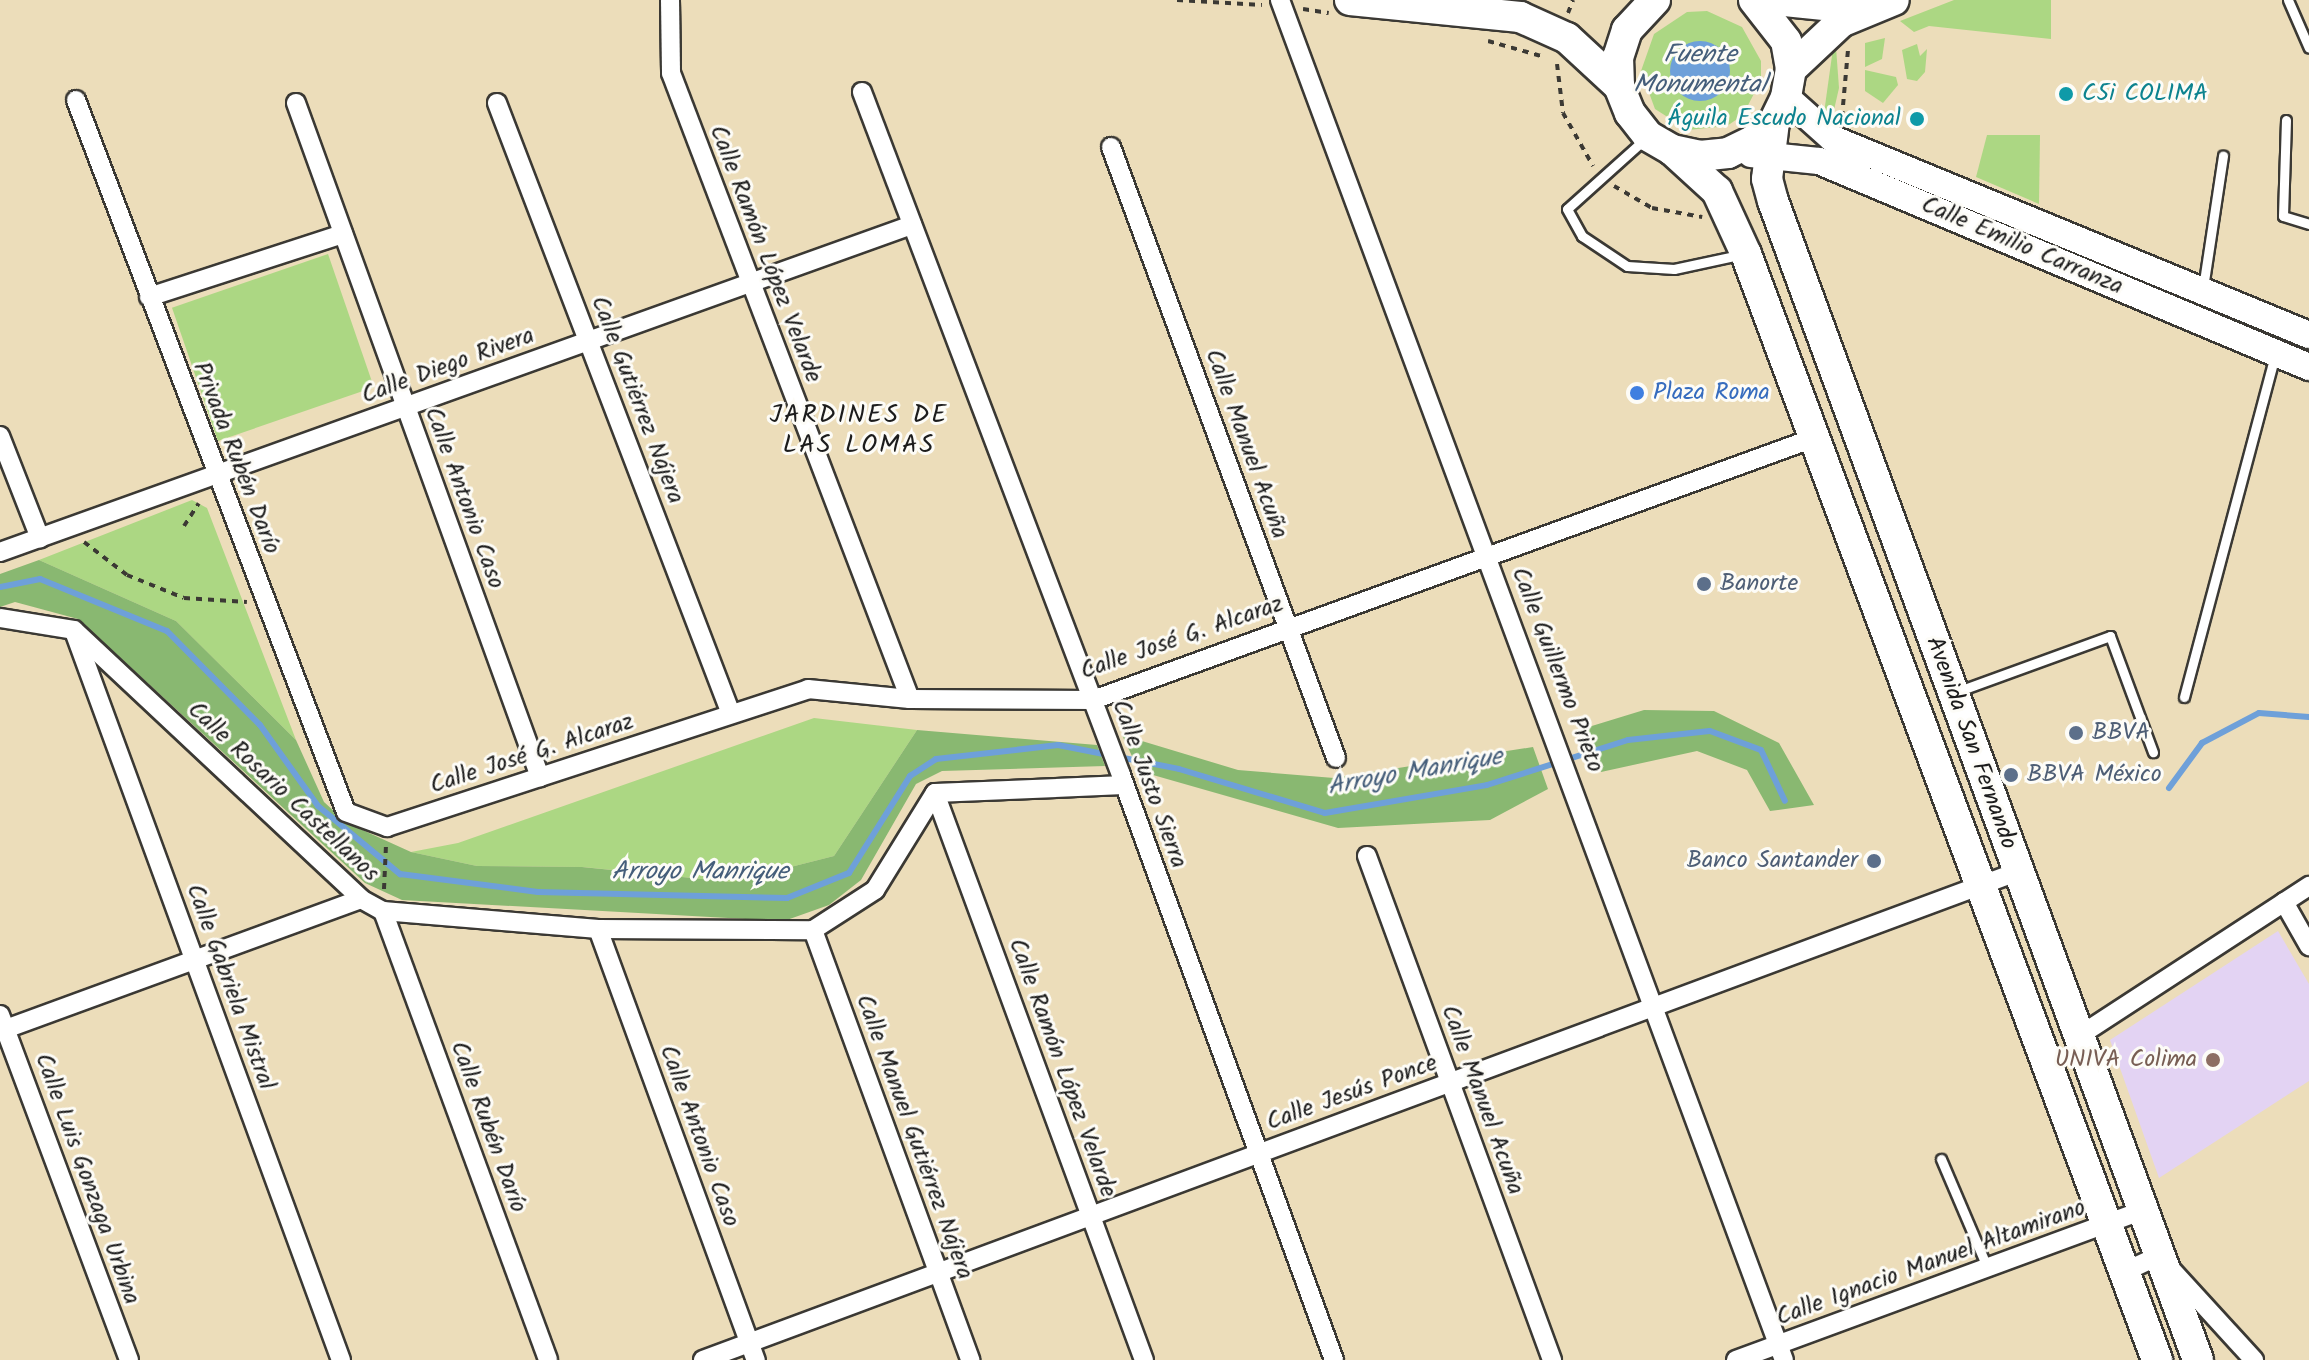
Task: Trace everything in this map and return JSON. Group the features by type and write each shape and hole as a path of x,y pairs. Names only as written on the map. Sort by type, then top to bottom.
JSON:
{"main road":[{"path":"1350,0 1520,17 1561,35 1619,86"},
{"path":"1619,86 1618,57 1627,30 1655,0"},
{"path":"1754,0 1786,41 1783,96"},
{"path":"1775,0 1834,6 1847,0"},
{"path":"1660,143 1700,156 1728,153 1753,141 1783,96 1841,22 1894,0"},
{"name":"Avenida San Fernando","path":"1619,86 1630,113 1717,191 1746,254 2157,1360"},
{"name":"Avenida San Fernando","path":"1783,96 1770,155 1773,201 2198,1360"},
{"name":"Calle Emilio Carranza","path":"1783,96 1833,139 2309,335"},
{"name":"Calle Emilio Carranza","path":"1728,153 1819,161 2309,367"},
{"path":"1866,579 1905,563"}],"street":[{"name":"Calle Ramón López Velarde","path":"670,0 671,73 748,284 910,699"},
{"name":"Calle Guillermo Prieto","path":"1280,0 1573,779 1781,1352"},
{"name":"Calle Justo Sierra","path":"862,92 1123,780 1334,1360"},
{"name":"Privada Rubén Darío","path":"76,100 346,812 366,819"},
{"name":"Calle Antonio Caso","path":"296,103 540,777"},
{"name":"Calle Gutiérrez Nájera","path":"497,103 731,714"},
{"name":"Calle Manuel Acuña","path":"1111,147 1336,758"},
{"name":"Calle Diego Rivera","path":"0,552 912,225"},
{"path":"149,297 343,234"},
{"path":"0,436 40,538"},
{"name":"Calle José G. Alcaraz","path":"366,819 387,827 808,689 910,699 1093,700 1288,627 1490,559 1814,438"},
{"path":"0,618 74,630"},
{"name":"Calle Rosario Castellanos","path":"74,630 361,899 383,911 598,929 813,930"},
{"name":"Calle Gabriela Mistral","path":"74,630 341,1360"},
{"path":"813,930 875,890 935,793 1123,780"},
{"name":"Calle Ramón López Velarde","path":"935,793 1144,1360"},
{"name":"Calle Manuel Acuña","path":"1367,856 1552,1360"},
{"name":"Calle Jesús Ponce","path":"703,1360 752,1351 938,1273 2019,871"},
{"path":"2079,1036 2309,886"},
{"path":"2,1025 195,960 361,899"},
{"path":"2284,902 2309,946"},
{"name":"Calle Rubén Darío","path":"383,911 548,1360"},
{"name":"Calle Antonio Caso","path":"598,929 752,1351"},
{"name":"Calle Manuel Gutiérrez Nájera","path":"813,930 970,1360"},
{"name":"Calle Luis Gonzaga Urbina","path":"2,1025 129,1360"},
{"name":"Calle Ignacio Manuel Altamirano","path":"1736,1360 1781,1352 1987,1267 2143,1210"},
{"path":"2124,1272 2159,1256 2254,1360"}],"lane":[{"path":"2288,0 2309,48"},
{"path":"2286,120 2283,216 2309,224"},
{"path":"1660,143 1602,177 1567,209 1582,236 1627,266 1674,269 1746,254"},
{"path":"2203,292 2223,156"},
{"path":"2184,697 2276,353"},
{"path":"1953,694 2110,636 2153,752"},
{"path":"1941,1159 1987,1267"}],"path":[{"path":"1573,0 1561,35 1557,78 1563,113 1579,148 1602,177 1652,208 1681,215"},
{"path":"66,528 127,575 184,598 267,604"},
{"path":"385,879 386,846"}],"shaded area":[{"name":"UNIVA Colima","path":"2278,931 2309,984 2309,1081 2159,1178 2110,1040"}],"green space":[{"path":"1954,0 2051,0 2051,39 1929,26 1914,32 1900,21"},
{"path":"1707,11 1742,27 1761,61 1761,80 1743,115 1727,126 1688,130 1655,109 1641,71 1654,34 1687,12","holes":["1675,55 1728,83 1723,91 1706,100 1679,92 1671,74"]},
{"path":"1835,34 1839,88 1831,123 1824,113"},
{"path":"1885,38 1882,59 1865,67 1865,43"},
{"path":"1917,44 1920,56 1927,49 1925,72 1917,81 1907,79 1902,50"},
{"path":"1865,70 1896,77 1898,85 1883,103 1865,91"},
{"path":"1987,135 2040,135 2039,204 1976,177"},
{"path":"328,254 374,387 218,441 172,308"},
{"path":"192,500 207,508 296,740 176,621 39,560"},
{"path":"39,560 176,621 296,740 324,802 347,823 411,852 477,866 582,867 732,882 834,856 917,730 1097,745 1105,766 942,771 916,784 861,880 829,905 784,921 402,900 365,883 78,619 15,602 0,607 0,574"},
{"path":"1644,710 1714,711 1779,743 1814,805 1770,811 1747,770 1697,751 1601,772 1582,729"},
{"path":"814,718 917,730 834,856 732,882 583,867 477,866 411,852 458,843"},
{"path":"1122,735 1238,770 1334,778 1533,747 1548,789 1490,820 1338,828 1139,771"}],"water":[{"name":"Fuente Monumental","path":"1700,41 1721,50 1730,71 1721,92 1700,101 1679,92 1670,71 1679,50"}],"waterway":[{"name":"Arroyo Manrique","path":"0,587 40,579 167,631 260,725 318,806 400,874 538,892 787,898 849,873 910,776 936,759 1058,745 1179,769 1325,813 1487,785 1628,740 1710,731 1761,750 1785,801"},
{"name":"Arroyo Manrique","path":"2169,788 2202,743 2259,713 2309,717"}],"place":[{"name":"C5i COLIMA","path":"2066,94"},
{"name":"Águila Escudo Nacional","path":"1917,119"},
{"name":"Plaza Roma","path":"1637,393"},
{"name":"Banorte","path":"1704,584"},
{"name":"BBVA","path":"2076,733"},
{"name":"BBVA México","path":"2011,775"},
{"name":"Banco Santander","path":"1874,861"},
{"name":"UNIVA Colima","path":"2213,1060"}],"district":[{"name":"JARDINES DE LAS LOMAS","path":"859,431"}]}
